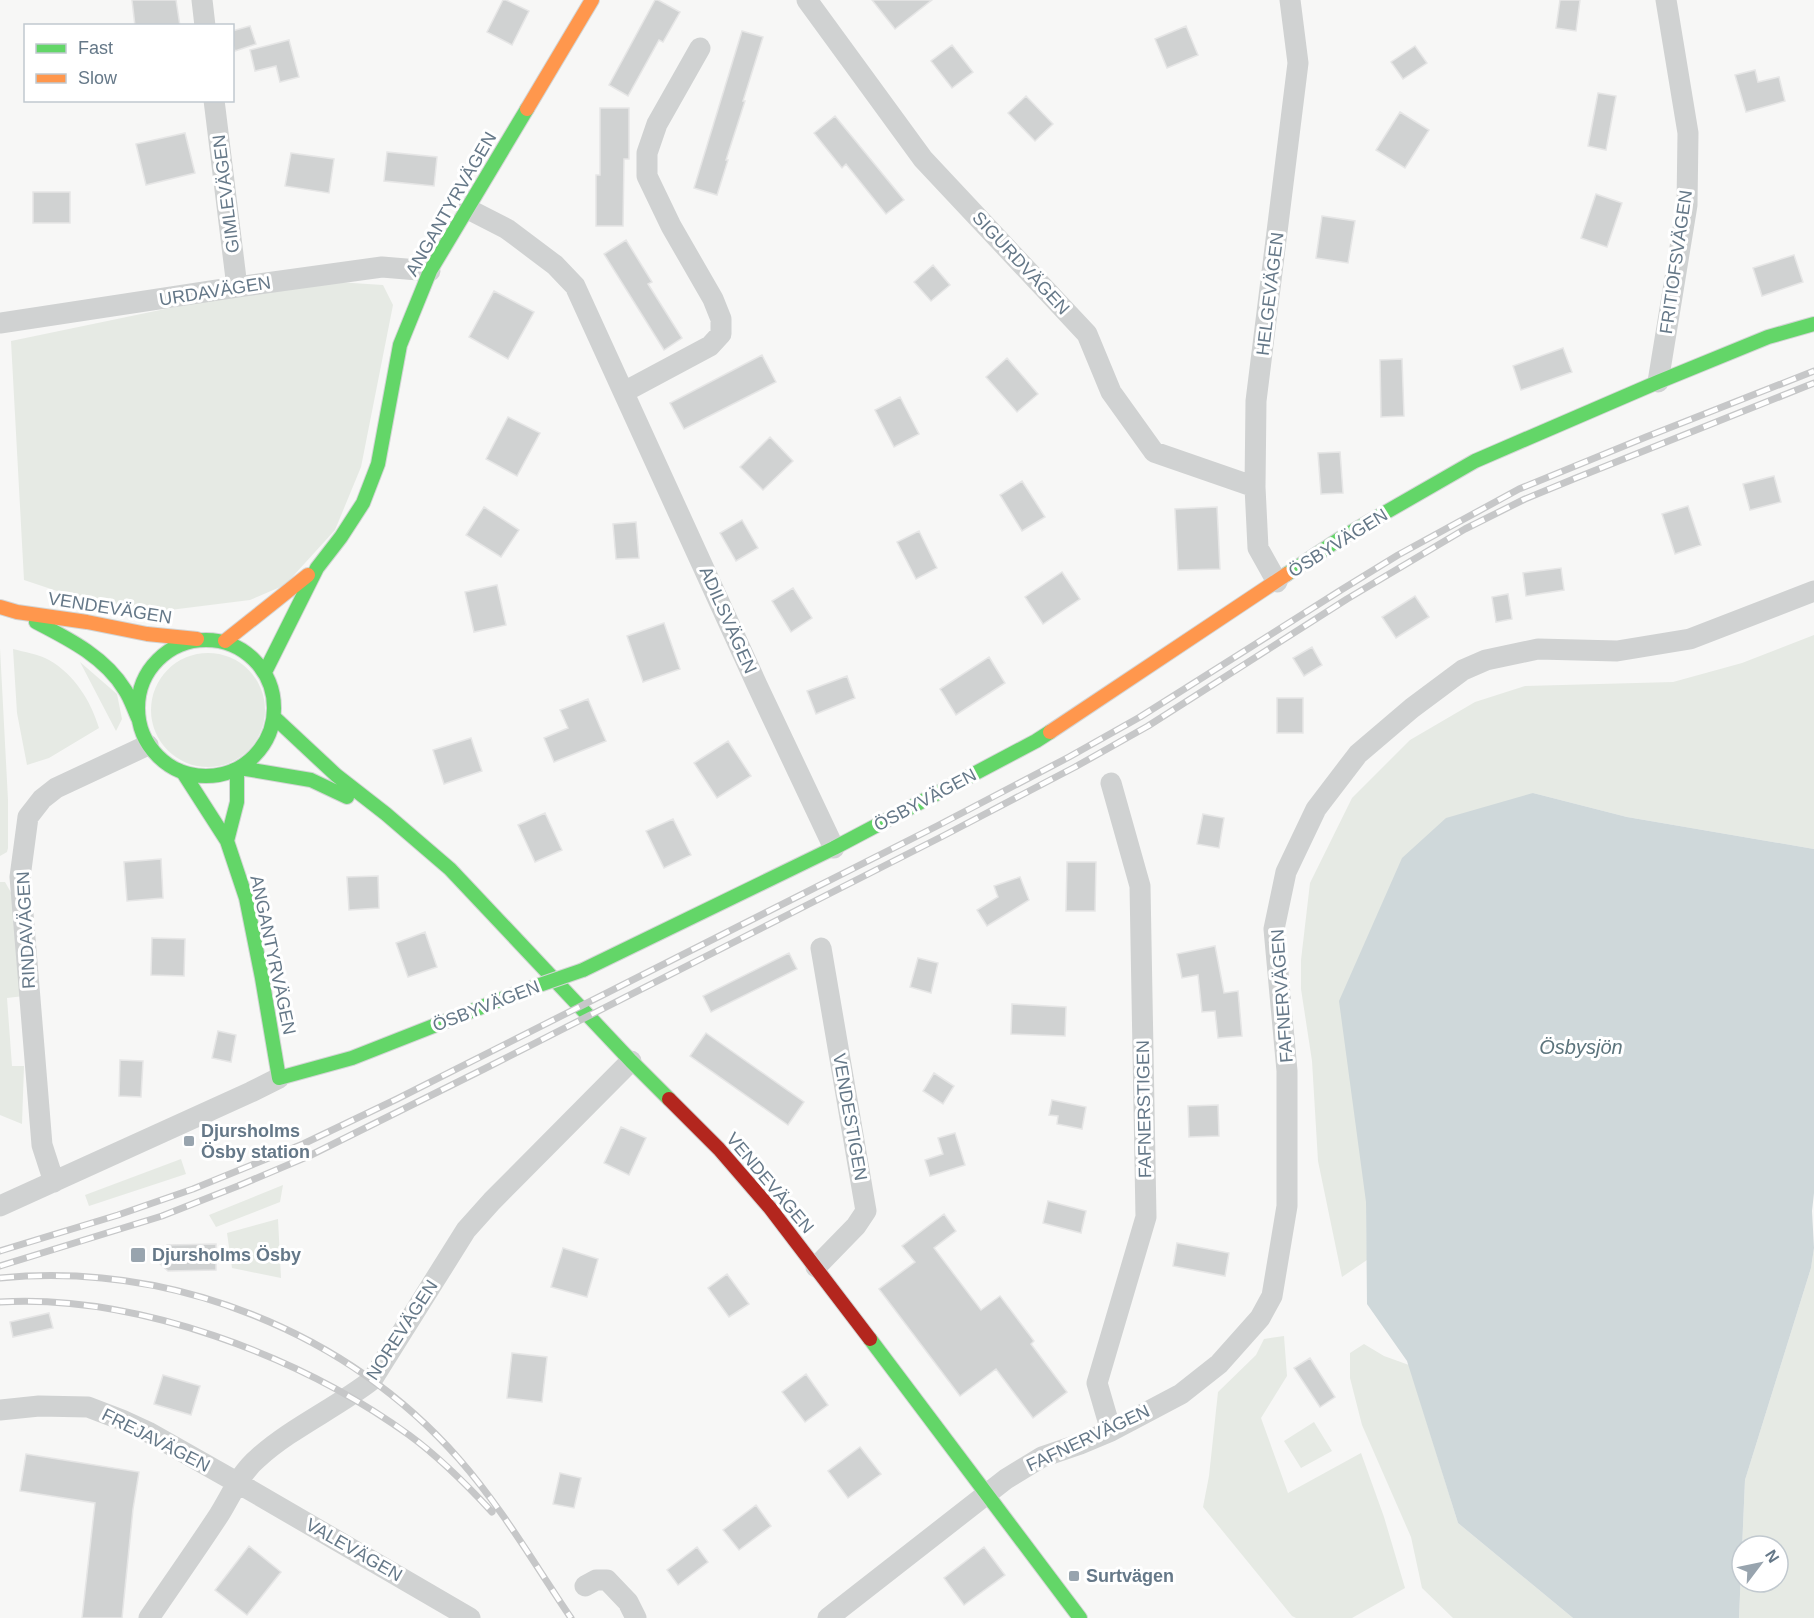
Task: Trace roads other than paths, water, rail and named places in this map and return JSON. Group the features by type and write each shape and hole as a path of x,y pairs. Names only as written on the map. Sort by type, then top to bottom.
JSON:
{"street":[{"path":"202,0 205,24"},
{"name":"ANGANTYRVÄGEN","path":"225,640 252,621 317,567 341,537 363,503 378,464 400,345 430,271 592,0"},
{"name":"SIGURDVÄGEN","path":"807,0 923,159 1087,334 1111,392 1154,453 1255,486"},
{"name":"FRITIOFSVÄGEN","path":"1658,382 1687,205 1688,133 1666,0"},
{"name":"HELGEVÄGEN","path":"1277,582 1258,548 1255,486 1256,401 1298,63 1291,1"},
{"path":"624,392 710,346 721,333 722,319 713,299 647,176 648,153 657,124 700,48"},
{"name":"GIMLEVÄGEN","path":"214,102 237,287"},
{"name":"ADILSVÄGEN","path":"468,209 507,229 555,265 575,286 834,848"},
{"name":"URDAVÄGEN","path":"0,324 382,267 430,271"},
{"name":"ÖSBYVÄGEN","path":"0,1206 279,1078 352,1058 525,990 583,970 834,848 1036,741 1341,538 1475,461 1768,337 1814,324"},
{"name":"ANGANTYRVÄGEN","path":"265,672 317,567"},
{"name":"FAFNERVÄGEN","path":"987,1494 1006,1479 1042,1457 1110,1431 1181,1394 1219,1364 1260,1318 1272,1296 1287,1206 1287,1071 1274,929 1286,872 1316,809 1358,754 1463,669 1486,660 1538,649 1617,651 1690,639 1814,591"},
{"name":"VENDEVÄGEN","path":"0,607 17,612 87,622 147,634 198,639"},
{"name":"VENDEVÄGEN","path":"17,612 82,646 105,664 125,691 140,722"},
{"path":"198,639 225,640 246,654 265,672 274,695 275,718 265,744 250,762 229,774 205,778 184,774 163,763 148,745 140,722 138,702 144,679 158,660 178,646 198,639"},
{"name":"VENDEVÄGEN","path":"275,718 336,775 450,869 631,1061 719,1149 770,1208 816,1267 1080,1618"},
{"name":"RINDAVÄGEN","path":"54,1182 42,1144 10,876 28,817 42,799 56,788 148,745"},
{"path":"227,840 237,802 238,769"},
{"name":"VENDEVÄGEN","path":"238,769 311,780 386,814"},
{"name":"ANGANTYRVÄGEN","path":"184,774 227,840 246,898 279,1078"},
{"name":"FAFNERSTIGEN","path":"1110,1431 1097,1383 1146,1217 1140,886 1112,783"},
{"name":"VENDESTIGEN","path":"816,1267 856,1227 866,1211 821,948"},
{"name":"NOREVÄGEN","path":"149,1618 238,1482 256,1459 372,1380 466,1230 631,1061"},
{"name":"FREJAVÄGEN","path":"0,1410 39,1406 88,1407 148,1432 238,1482"},
{"name":"VALEVÄGEN","path":"238,1482 470,1618"},
{"path":"828,1618 987,1494"},
{"path":"585,1586 596,1580 607,1580 628,1602 636,1618"}],"water":[{"name":"Ösbysjön","path":"1533,793 1627,817 1814,849 1814,1193 1812,1211 1814,1248 1811,1268 1745,1480 1743,1534 1730,1534 1730,1594 1740,1594 1739,1618 1573,1618 1458,1523 1407,1361 1367,1304 1366,1202 1339,1001 1402,858 1446,818"}],"railway":[{"path":"0,1251 118,1215 193,1189 303,1144 397,1099 1069,757 1140,717 1398,555 1519,489 1814,371"},
{"path":"0,1266 162,1216 309,1156 1075,767 1148,726 1347,599 1465,529 1525,499 1814,383"},
{"path":"0,1278 64,1276 128,1281 190,1294 251,1314 309,1341 363,1374 414,1414 459,1459 504,1517 571,1618"},
{"path":"0,1302 52,1302 106,1308 160,1320 215,1336 268,1356 366,1406 409,1435 452,1471 492,1512"}],"place":[{"name":"Djursholms Ösby station","path":"189,1141"},
{"name":"Djursholms Ösby","path":"138,1255"},
{"name":"Surtvägen","path":"1074,1576"}]}
